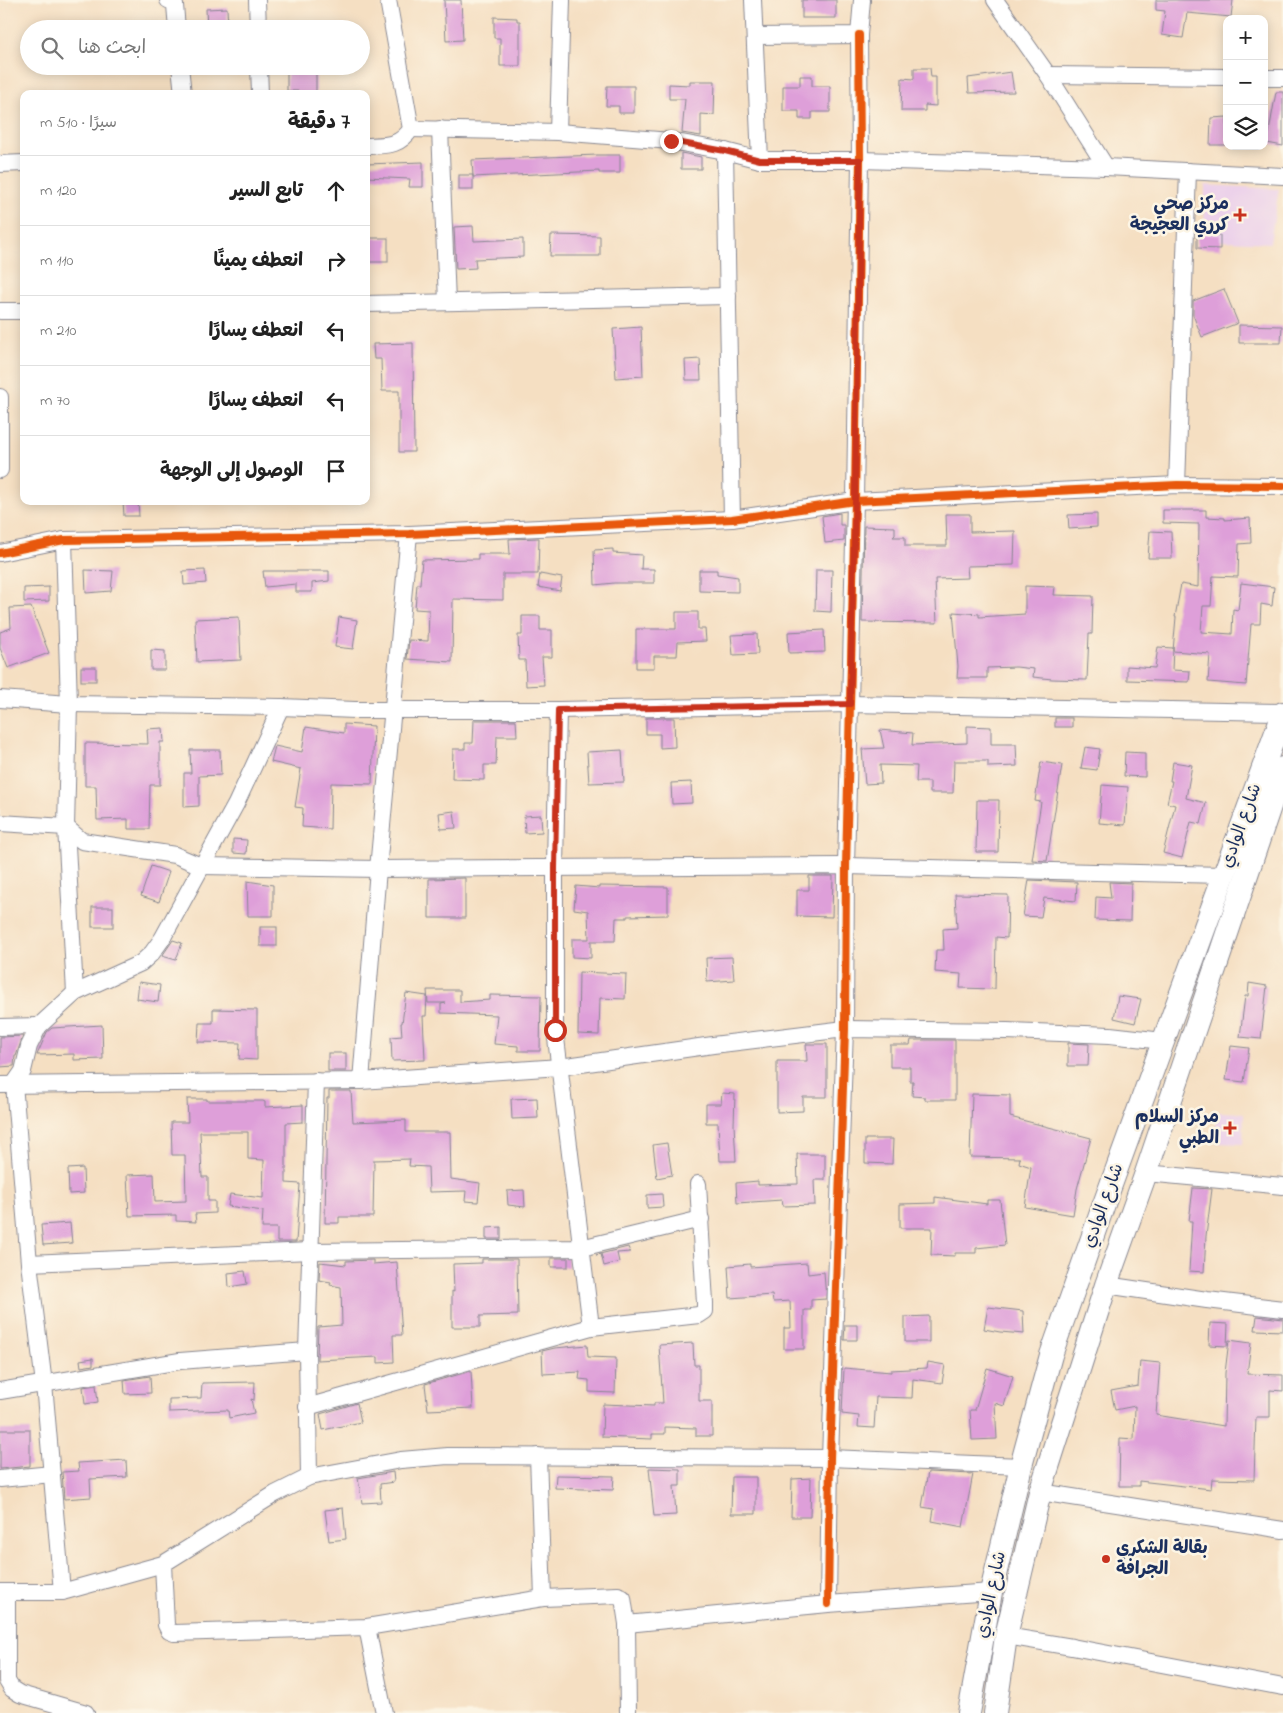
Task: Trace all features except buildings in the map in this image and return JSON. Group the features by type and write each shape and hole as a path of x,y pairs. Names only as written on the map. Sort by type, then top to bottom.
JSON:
{"main road":[{"name":"شارع الوادي","path":"969,1713 991,1592 1021,1466 1054,1346 1283,713"},
{"name":"شارع الوادي","path":"995,1713 1006,1636 1040,1492 1106,1285 1146,1173 1283,768"}],"street":[{"path":"168,0 175,5 176,20"},
{"path":"257,0 258,20"},
{"path":"370,146 395,144 405,138 411,129 388,0"},
{"path":"558,132 562,0"},
{"path":"753,0 760,160"},
{"path":"828,1604 830,1458 845,1029 846,866 855,500 860,160 859,36 862,0"},
{"path":"995,0 1048,75 1106,167"},
{"path":"755,36 859,36"},
{"path":"181,75 183,90"},
{"path":"259,75 260,90"},
{"path":"1048,75 1223,77"},
{"path":"1268,78 1283,78"},
{"path":"411,129 558,132 671,141 760,160 860,160 1106,167 1283,176"},
{"path":"440,129 447,302"},
{"path":"725,151 732,519"},
{"path":"0,164 20,163"},
{"path":"1176,486 1188,171"},
{"path":"370,304 728,296"},
{"path":"0,311 20,311"},
{"path":"0,397 0,470"},
{"path":"0,553 64,540 409,534 732,519 855,500 1176,486 1283,486"},
{"path":"361,1081 378,868 409,534"},
{"path":"64,540 69,704 66,827 75,993"},
{"path":"0,699 69,704 392,710 558,710 850,704 1283,713"},
{"path":"7,1084 23,1071 29,1046 39,1026 75,993 141,963 152,953 162,939 236,804 281,707"},
{"path":"558,710 555,868 555,1030 591,1327"},
{"path":"0,823 66,827 82,841 175,855 201,866 555,868 846,866 1224,875"},
{"path":"0,1027 39,1026"},
{"path":"7,1084 361,1081 560,1067 713,1045 845,1029 1017,1032 1110,1036 1163,1041"},
{"path":"309,1477 307,1351 316,1081"},
{"path":"7,1084 44,1384 62,1592"},
{"path":"1146,1173 1283,1186"},
{"path":"307,1407 591,1327 699,1315 705,1311 698,1184"},
{"path":"29,1263 310,1251 581,1248 701,1219"},
{"path":"1106,1285 1207,1300 1283,1308"},
{"path":"0,1391 180,1361 307,1351"},
{"path":"86,1713 20,1694 12,1689 7,1681 4,1592 62,1592 163,1564 275,1494 309,1477 401,1460 448,1456 830,1458 1021,1466"},
{"path":"538,1456 543,1598"},
{"path":"0,1479 52,1474"},
{"path":"1040,1492 1283,1530"},
{"path":"163,1564 166,1625 168,1631 174,1633 367,1627 543,1598 618,1595 623,1598 626,1624 628,1713"},
{"path":"626,1624 828,1604 991,1592"},
{"path":"367,1627 384,1713"},
{"path":"1006,1636 1283,1687"}],"shaded area":[{"name":"مركز صحي كرري العجيجة","path":"1205,185 1279,189 1270,243 1204,240"},
{"name":"مركز السلام الطبي","path":"1216,1112 1244,1113 1243,1144 1216,1143"}],"cycle path":[{"path":"828,1604 830,1458 845,1029 846,866 855,501 860,160 859,35"},
{"path":"0,553 64,540 409,534 732,519 855,501 1177,485 1283,486"}],"place":[{"name":"مركز صحي كرري العجيجة","path":"1240,215"},
{"name":"مركز السلام الطبي","path":"1230,1128"},
{"name":"بقالة الشكري الجرافة","path":"1106,1559"}],"route":[{"path":"555,1030 555,868 558,710 850,704 860,160 760,160 671,141"}]}
